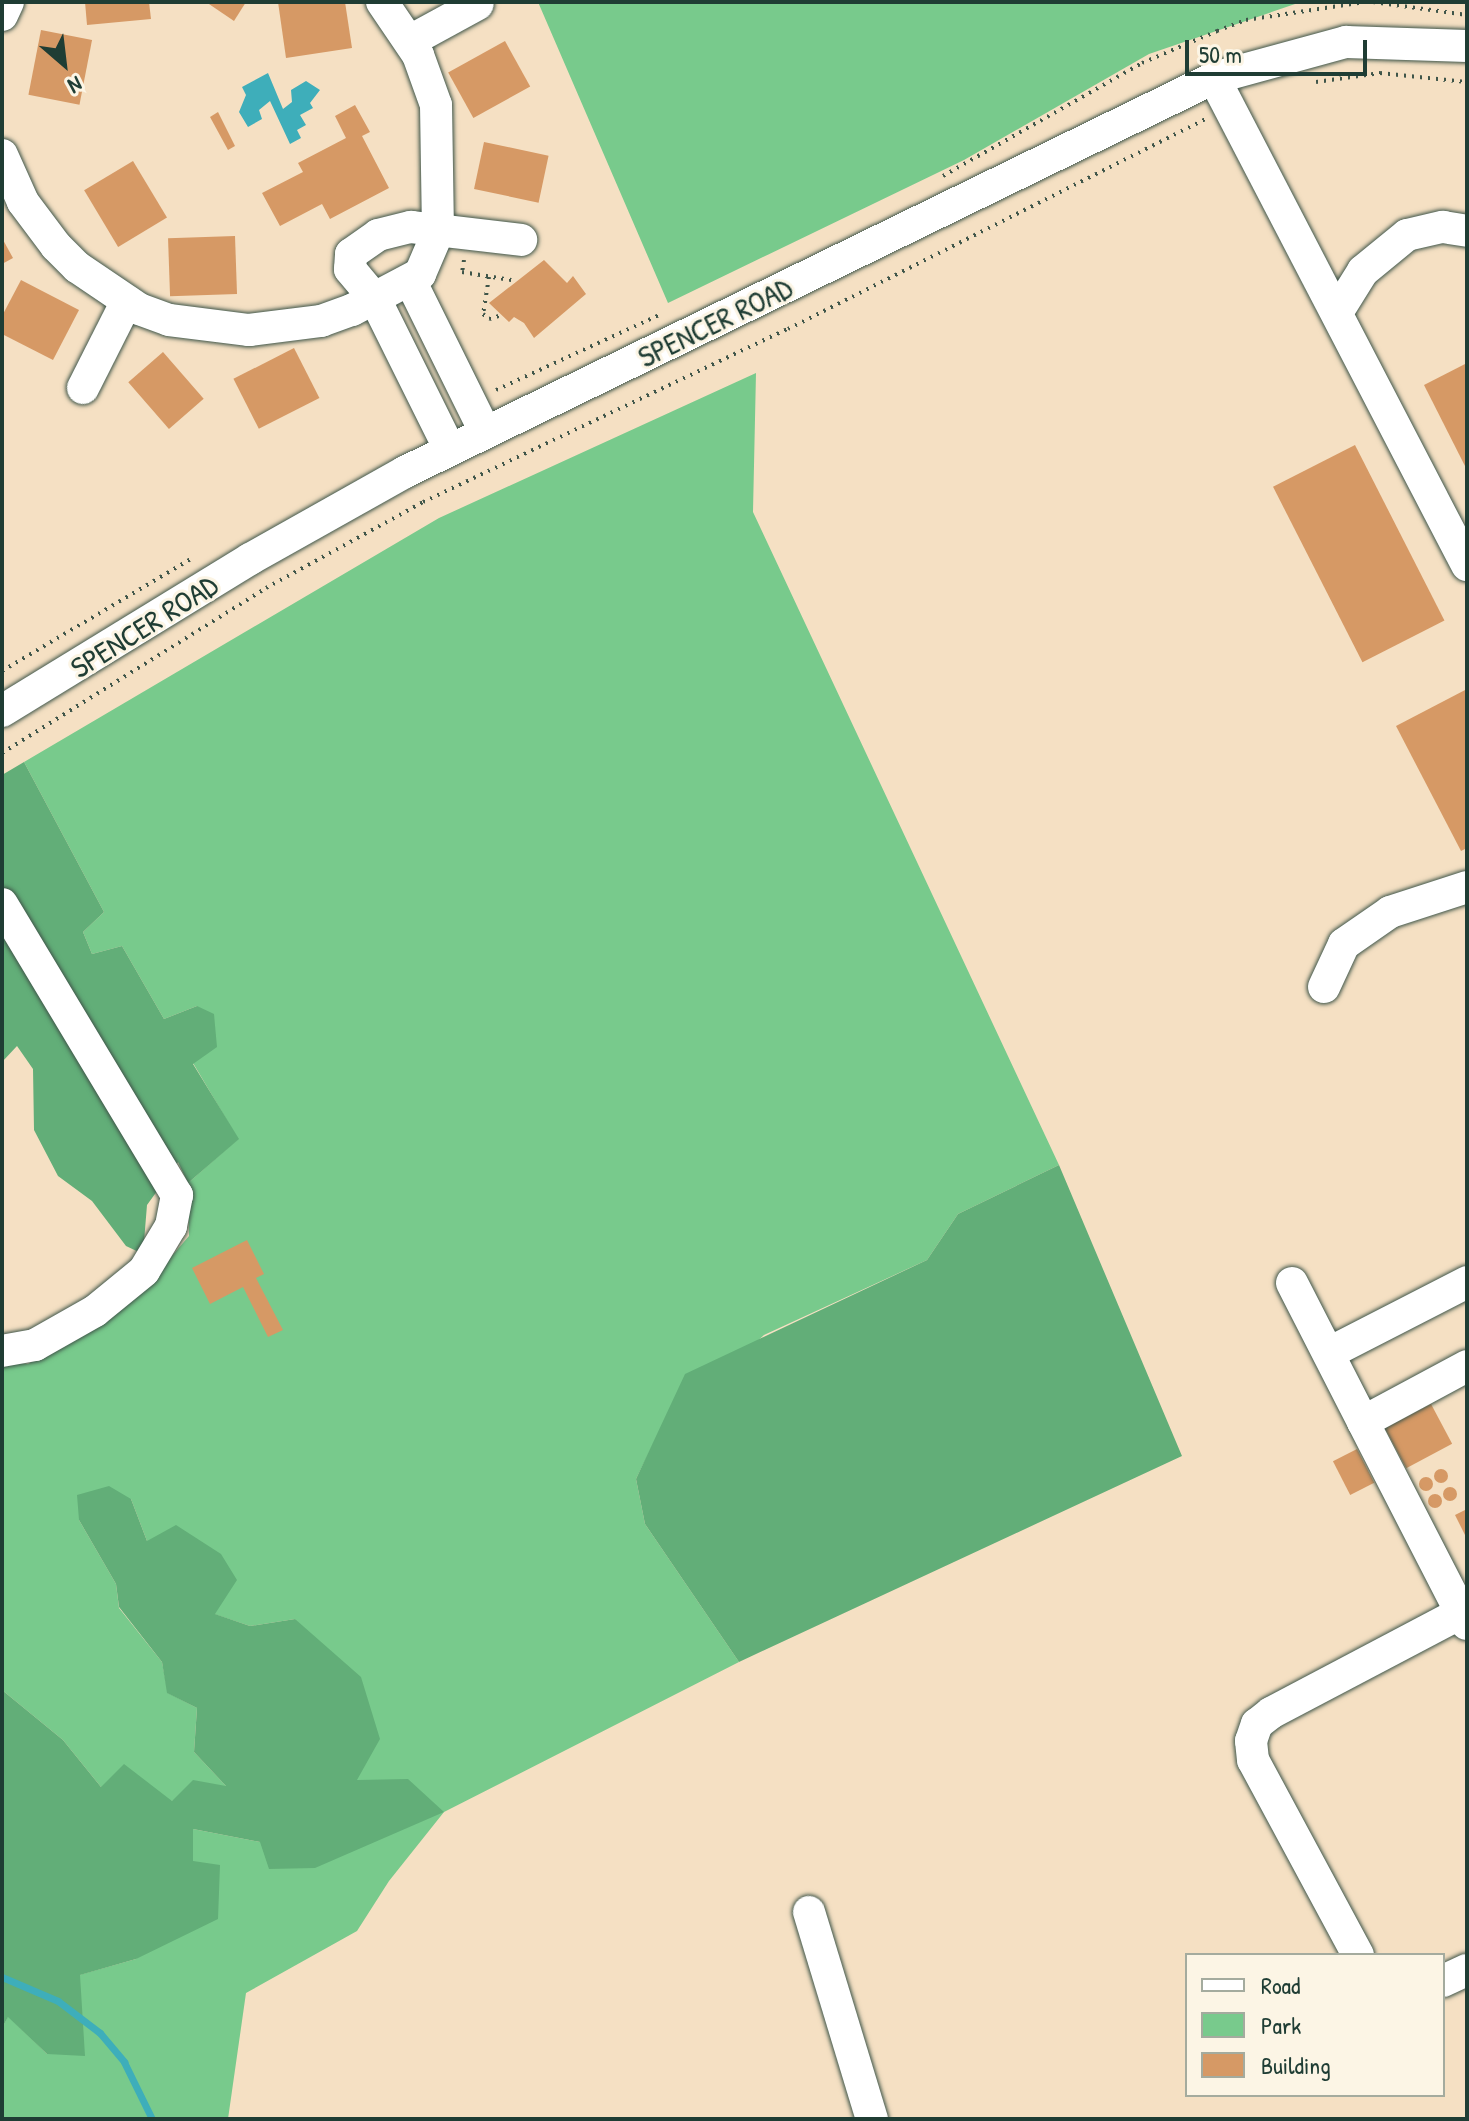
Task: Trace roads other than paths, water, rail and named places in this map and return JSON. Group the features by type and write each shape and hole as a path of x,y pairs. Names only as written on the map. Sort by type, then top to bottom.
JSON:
{"street":[{"path":"2,15 8,2"},
{"path":"2,155 23,202 46,234 77,267 127,301 169,320 249,330 321,321 375,299 420,274 453,233 440,130 430,82 410,41 382,2"},
{"path":"410,41 478,4"},
{"name":"SPENCER ROAD","path":"2,711 250,559 450,450 1214,78 1346,42 1467,46"},
{"path":"1214,78 1338,311 1467,565"},
{"path":"450,450 375,299 350,269 351,254 361,243 411,227 521,240"},
{"path":"1338,311 1363,271 1407,235 1443,227 1467,231"},
{"path":"410,280 485,432"},
{"path":"83,388 127,301"},
{"path":"1324,987 1344,944 1390,912 1467,887"},
{"path":"2,904 177,1195 171,1226 144,1271 71,1325 35,1345 2,1351"},
{"path":"1329,1353 1467,1282"},
{"path":"1292,1283 1464,1618 1271,1713 1257,1724 1251,1741 1253,1760 1357,1953"},
{"path":"1363,1422 1467,1366"},
{"path":"809,1912 872,2119"},
{"path":"1445,1980 1467,1970"}],"water":[{"path":"268,73 283,109 292,102 291,90 306,81 320,90 310,103 313,108 300,115 306,125 297,130 301,138 290,144 270,101 259,110 262,119 248,127 239,112 246,95 242,87"}],"waterway":[{"path":"2,1977 58,2001 100,2033 124,2062 152,2119"}]}
